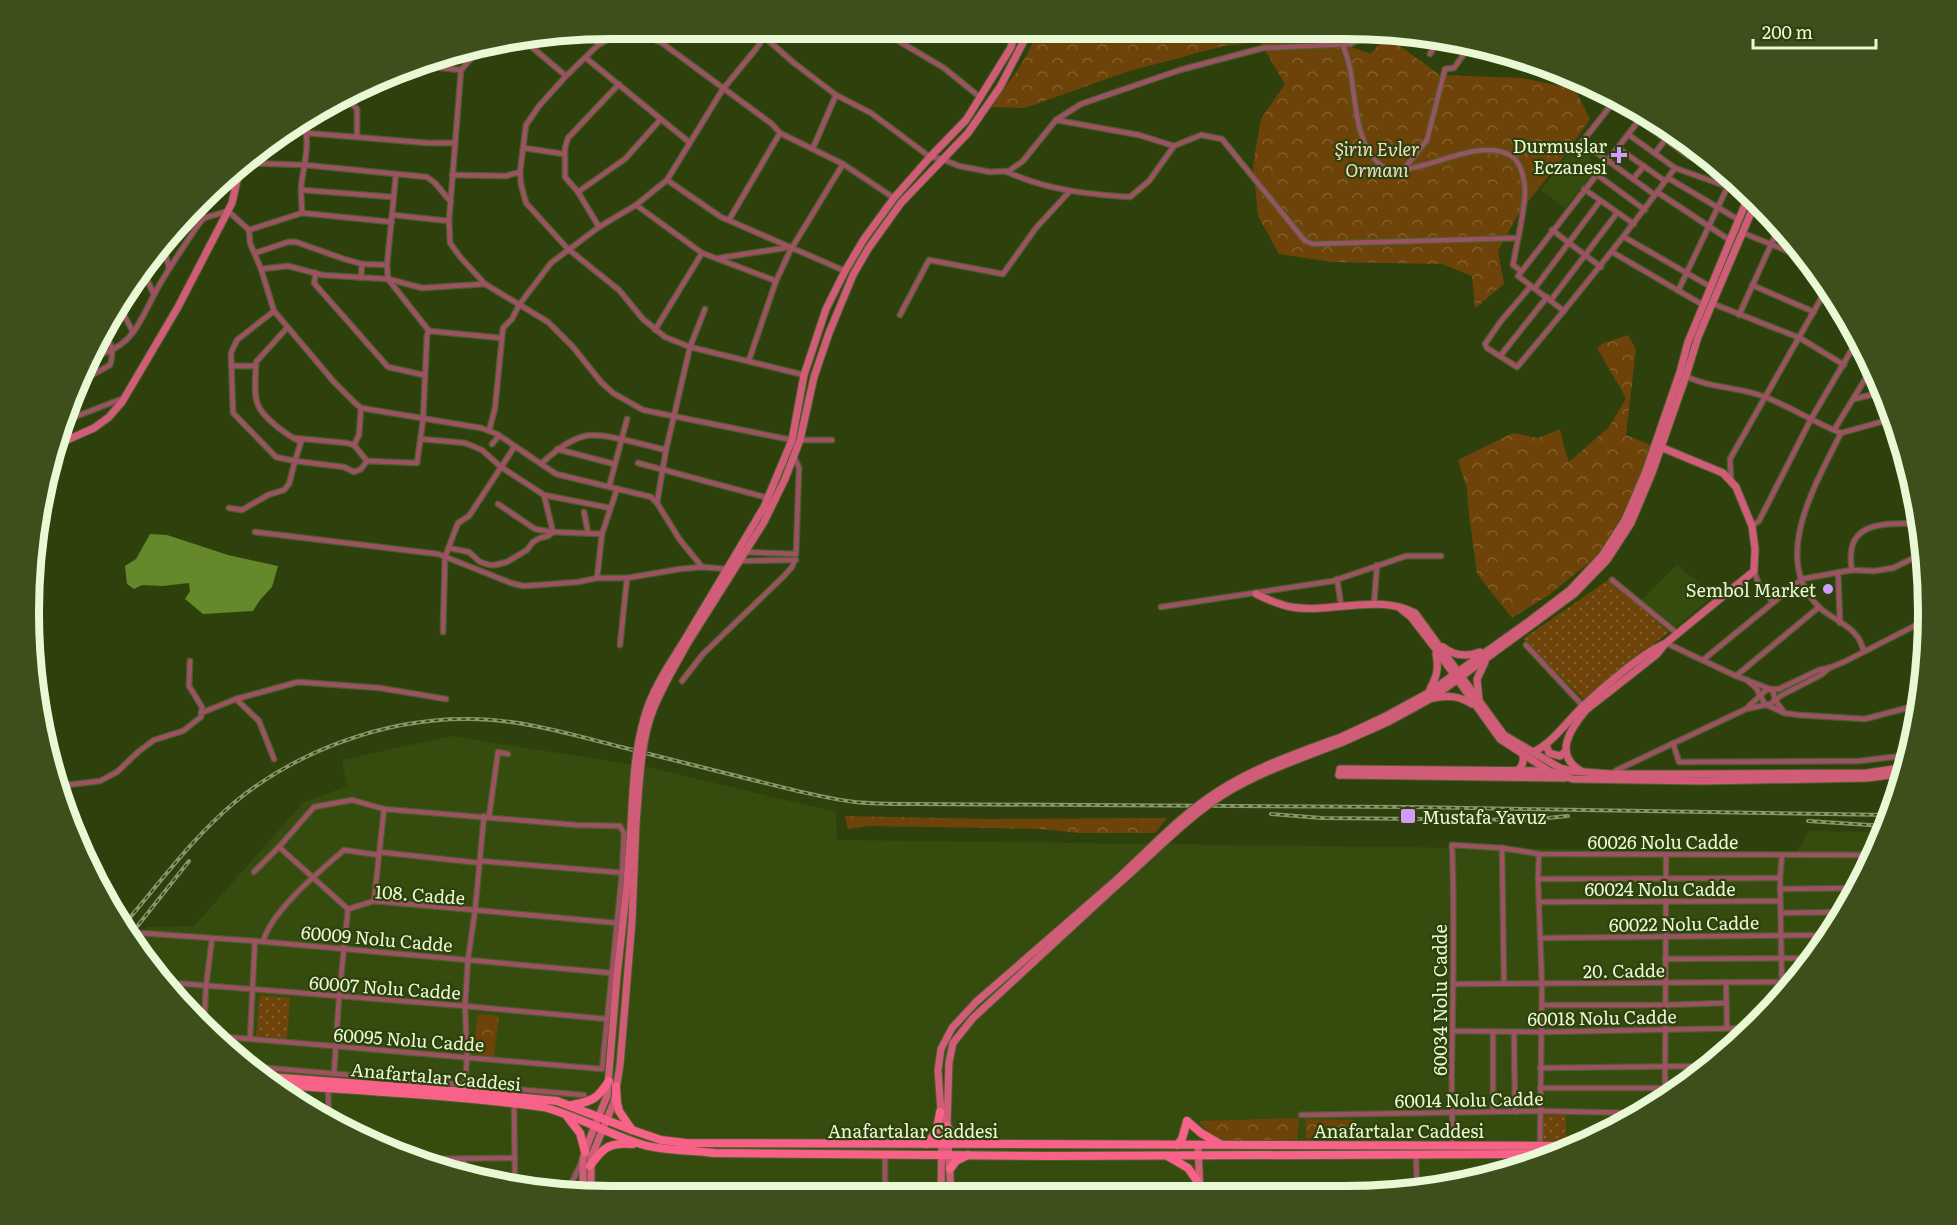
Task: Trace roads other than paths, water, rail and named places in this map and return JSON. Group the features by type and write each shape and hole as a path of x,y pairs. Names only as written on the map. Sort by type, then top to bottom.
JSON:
{"main road":[{"name":"Anafartalar Caddesi","path":"278,1078 465,1088 557,1101 571,1105 642,1144 661,1149 714,1153 1452,1155 1554,1146"},
{"path":"571,1105 592,1101 609,1081"},
{"name":"Anafartalar Caddesi","path":"286,1084 331,1082 361,1090 514,1103 563,1112 662,1140 686,1143 1452,1146 1540,1152"},
{"path":"616,1086 616,1103 632,1130"},
{"path":"563,1112 580,1132 584,1155"},
{"path":"926,1144 937,1130 940,1112"},
{"path":"1177,1145 1182,1139 1187,1121 1201,1133 1222,1144"},
{"path":"947,1126 954,1137 970,1145"},
{"path":"590,1166 608,1146 620,1143 642,1144"},
{"path":"950,1169 956,1161 968,1155"},
{"path":"1168,1156 1188,1168 1200,1185"}],"street":[{"path":"608,39 597,46 566,76 539,106 526,125 520,172 522,193 526,203 568,249 619,290 643,319 665,337 690,347 804,375"},
{"path":"653,39 662,43 772,124 780,133 843,164 894,198"},
{"path":"489,431 495,408 503,328 512,319 519,305 551,263 599,226 636,205 667,180 723,89 762,39"},
{"path":"766,39 836,94 871,113 930,157 977,171 1007,172 1031,182 1083,194 1130,197 1149,181 1174,146 1201,135 1222,139 1305,241 1313,244 1517,238"},
{"path":"895,39 944,68 981,98"},
{"path":"685,643 764,522 794,456 804,375 826,309 845,271 864,239 894,198 966,120 1014,39"},
{"path":"606,1019 617,923 646,737 652,712 685,643 764,507 796,440 829,333 853,274 901,202 968,134 1005,78 1025,39"},
{"path":"1340,39 1349,67 1359,124 1365,144 1380,165 1395,170 1404,169 1467,152 1489,150 1499,150 1518,162 1525,191 1513,265 1521,271"},
{"path":"1007,172 1023,161 1056,120 1081,104 1180,70 1263,48 1343,45 1361,39"},
{"path":"530,45 566,76"},
{"path":"1430,54 1434,46"},
{"path":"1404,169 1427,140 1445,69 1455,68 1465,52"},
{"path":"474,57 461,70 449,221 450,243 461,258 486,284 548,322 613,393 644,410 796,440 832,440"},
{"path":"586,58 689,142"},
{"path":"435,67 461,70"},
{"path":"599,226 578,192 565,177 564,154 568,138 619,84"},
{"path":"813,148 836,94"},
{"path":"357,137 357,109 352,104 358,99"},
{"path":"1611,105 1582,142 1633,179 1731,241"},
{"path":"578,192 625,159 660,120"},
{"path":"1056,120 1139,135 1174,146"},
{"path":"1564,311 1518,276 1607,160 1641,122"},
{"path":"302,213 305,129"},
{"path":"306,133 428,143 455,142"},
{"path":"729,220 780,133"},
{"path":"1658,133 1691,156"},
{"path":"1629,135 1675,168 1728,186 1678,291"},
{"path":"1655,153 1668,141"},
{"path":"524,148 564,154"},
{"path":"1618,148 1644,166 1739,220"},
{"path":"256,163 305,165 427,177 451,202"},
{"path":"749,360 776,281 793,247 843,164"},
{"path":"1633,179 1644,166"},
{"path":"1600,201 1570,243 1501,321 1485,344 1487,348 1517,367 1601,267 1675,168"},
{"path":"452,175 506,176 520,172"},
{"path":"396,174 387,265 388,279 429,331 501,338"},
{"path":"1596,174 1645,210"},
{"path":"65,441 94,428 109,417 125,398 178,307 228,211 239,177"},
{"path":"667,180 712,212 845,271"},
{"path":"1584,189 1634,224"},
{"path":"302,190 393,197"},
{"path":"900,315 929,260 1002,274 1036,228 1070,191"},
{"path":"1683,374 1688,342 1745,202"},
{"path":"636,205 702,253 776,281"},
{"path":"1457,676 1488,658 1574,594 1607,560 1630,523 1683,374 1711,303 1753,210"},
{"path":"100,355 107,354 118,347 141,322 169,268 198,225 205,218 228,211"},
{"path":"228,211 249,230 250,243 274,311 334,382 361,408 481,428 499,436 556,474 651,496 680,540 702,567"},
{"path":"201,213 205,218"},
{"path":"249,230 302,213 392,222"},
{"path":"1501,356 1617,213"},
{"path":"393,215 449,221"},
{"path":"1552,230 1601,267"},
{"path":"1743,233 1790,252"},
{"path":"1739,315 1776,234"},
{"path":"1624,237 1711,288"},
{"path":"255,253 288,242 296,242 362,264 387,265"},
{"path":"718,258 793,247"},
{"path":"1612,252 1703,305"},
{"path":"655,330 702,253"},
{"path":"165,254 169,268"},
{"path":"361,278 362,264"},
{"path":"261,269 288,266 316,273 388,279 422,288 486,284"},
{"path":"316,273 314,283 388,367 424,375"},
{"path":"147,279 154,296"},
{"path":"1752,285 1814,312"},
{"path":"1731,480 1730,459 1822,296"},
{"path":"1711,303 1800,338 1844,365"},
{"path":"657,503 666,450 690,347 705,309"},
{"path":"274,311 237,340 231,353 233,413 276,457 344,467 354,472 361,470 367,460"},
{"path":"124,314 133,332"},
{"path":"229,508 242,510 268,495 284,490 289,484 301,442 285,434 259,407 256,399 256,363 287,328"},
{"path":"292,438 347,442 354,445 367,460 417,463 423,420 424,375 429,331"},
{"path":"91,376 110,365 113,355 108,341"},
{"path":"1752,526 1759,521 1811,419 1853,348"},
{"path":"231,366 256,366"},
{"path":"1683,374 1704,384 1765,397 1841,433 1885,421"},
{"path":"1834,430 1867,377"},
{"path":"1854,399 1874,394"},
{"path":"73,417 125,398"},
{"path":"354,445 359,435 361,408"},
{"path":"609,487 627,419"},
{"path":"1841,433 1804,510 1798,554 1799,573 1806,591 1819,607 1856,634 1864,651"},
{"path":"541,464 557,449 574,439 588,435 666,450"},
{"path":"492,444 499,436"},
{"path":"421,439 447,440 482,450 501,467 544,495 610,508"},
{"path":"443,632 445,557 458,523 469,516 515,446"},
{"path":"557,449 614,464"},
{"path":"1657,449 1723,473 1731,480 1752,526 1755,549 1754,571 1759,585 1773,602"},
{"path":"945,1144 940,1112 938,1070 941,1049 952,1028 976,1002 1221,796 1244,782 1275,768 1388,722 1457,676 1570,590 1602,556 1625,520 1657,449"},
{"path":"743,552 796,554 799,468 794,456"},
{"path":"638,463 768,498"},
{"path":"597,578 602,534 616,489"},
{"path":"544,495 553,532"},
{"path":"498,504 535,529 602,534"},
{"path":"584,512 588,533"},
{"path":"1852,570 1851,546 1861,532 1883,525 1911,524"},
{"path":"255,532 438,554 523,586 578,582 597,578 627,578 702,567 726,569"},
{"path":"449,548 469,552 480,562 495,565 507,562 527,550 533,542 553,532"},
{"path":"1161,607 1256,594 1337,579 1406,556 1441,555"},
{"path":"1703,660 1802,579 1852,570 1874,571 1893,568 1915,557"},
{"path":"682,681 703,654 783,577 796,560 739,561"},
{"path":"1374,605 1377,565"},
{"path":"1533,753 1546,744 1583,706 1655,649 1678,634 1754,571"},
{"path":"1838,572 1840,623"},
{"path":"620,645 627,578"},
{"path":"1337,579 1341,605"},
{"path":"1612,580 1678,634"},
{"path":"1256,594 1291,607 1397,606 1411,617 1437,647 1500,739 1549,771"},
{"path":"1736,676 1819,607"},
{"path":"1666,643 1736,676 1770,689 1779,689 1819,670 1829,668 1918,624"},
{"path":"1583,772 1568,761 1565,752 1576,722 1586,710 1656,655 1666,643"},
{"path":"1526,645 1583,706"},
{"path":"1437,647 1461,655 1473,655 1491,648"},
{"path":"1430,695 1438,674 1437,647"},
{"path":"1477,704 1477,679 1488,658"},
{"path":"66,785 100,781 117,772 154,740 183,730 201,717 202,707 189,686 190,661"},
{"path":"1611,774 1746,709 1770,704 1782,695 1821,675 1829,668"},
{"path":"1747,680 1765,704 1784,713 1865,719 1910,707"},
{"path":"201,713 236,699 298,682 380,688 446,699"},
{"path":"1746,709 1770,689"},
{"path":"1770,689 1784,713"},
{"path":"1430,695 1458,697 1477,704 1504,735 1572,775"},
{"path":"236,699 259,721 274,759"},
{"path":"1673,743 1679,762 1859,761 1899,756"},
{"path":"1546,744 1547,750 1555,756 1560,756 1565,752"},
{"path":"507,754 498,752 480,862 468,959 465,1006 467,1057 465,1088 584,1095"},
{"path":"1516,772 1524,762 1523,755"},
{"path":"1894,774 1868,778 1702,781 1572,775 1339,775 1340,769 1549,771 1572,775 1583,772 1819,774 1896,768"},
{"path":"254,872 314,807 352,800 384,809 576,825 620,826 624,833 625,873 609,1081 598,1137 591,1158 591,1185"},
{"path":"374,901 384,809"},
{"path":"571,1185 584,1155 614,1102 628,973 633,824"},
{"name":"60026 Nolu Cadde","path":"1452,846 1502,848 1539,854 1864,855"},
{"name":"60034 Nolu Cadde","path":"1452,846 1454,984 1452,1155"},
{"path":"279,847 348,909 329,1111"},
{"path":"1502,848 1504,984"},
{"path":"263,942 273,921 313,878 344,850 625,873"},
{"path":"1539,854 1542,984 1540,1146"},
{"path":"1665,1088 1666,855"},
{"path":"1782,855 1780,878 1782,982"},
{"name":"60026 Nolu Cadde","path":"1538,879 1780,878"},
{"path":"942,1186 949,1062 953,1043 973,1018 1115,885"},
{"path":"1780,889 1847,888"},
{"name":"108. Cadde","path":"348,909 374,901 617,923"},
{"name":"60024 Nolu Cadde","path":"1539,902 1780,901"},
{"path":"1781,912 1833,912"},
{"name":"60009 Nolu Cadde","path":"140,936 140,933 255,941 612,973"},
{"name":"60022 Nolu Cadde","path":"1540,938 1818,935"},
{"path":"205,1015 212,939"},
{"path":"250,1038 255,941"},
{"path":"1665,959 1802,958"},
{"path":"1726,982 1727,1028"},
{"name":"20. Cadde","path":"1454,984 1782,982"},
{"name":"60007 Nolu Cadde","path":"175,983 606,1019"},
{"path":"1542,1005 1726,1004"},
{"name":"60095 Nolu Cadde","path":"226,1037 335,1048 602,1069 606,1019"},
{"name":"60018 Nolu Cadde","path":"1452,1031 1665,1031 1739,1029"},
{"path":"1493,1031 1493,1112"},
{"path":"1514,1032 1515,1112"},
{"path":"1540,1068 1692,1069"},
{"path":"267,1070 331,1082"},
{"path":"1540,1088 1664,1088"},
{"path":"514,1103 515,1177"},
{"name":"60014 Nolu Cadde","path":"1301,1115 1540,1111 1624,1113"},
{"path":"1198,1145 1200,1185"},
{"path":"1528,1150 1528,1156"},
{"path":"885,1154 885,1186"},
{"path":"583,1185 584,1155"},
{"path":"945,1155 950,1169 951,1186"},
{"path":"1416,1155 1417,1181"},
{"path":"464,1158 464,1166"},
{"path":"443,1160 514,1158"}],"railway":[{"path":"129,919 204,831 235,802 259,784 314,753 343,741 373,732 434,720 485,719 524,724 806,793 869,803 1407,807 1881,815"},
{"path":"1271,814 1322,818 1527,820 1568,816"},
{"path":"1808,821 1877,825"},
{"path":"135,929 189,861"}],"place":[{"name":"Durmuşlar Eczanesi","path":"1619,155"},
{"name":"Sembol Market","path":"1828,589"},
{"name":"Mustafa Yavuz","path":"1408,816"}],"park label":[{"name":"Şirin Evler Ormanı","path":"1377,158"}]}
